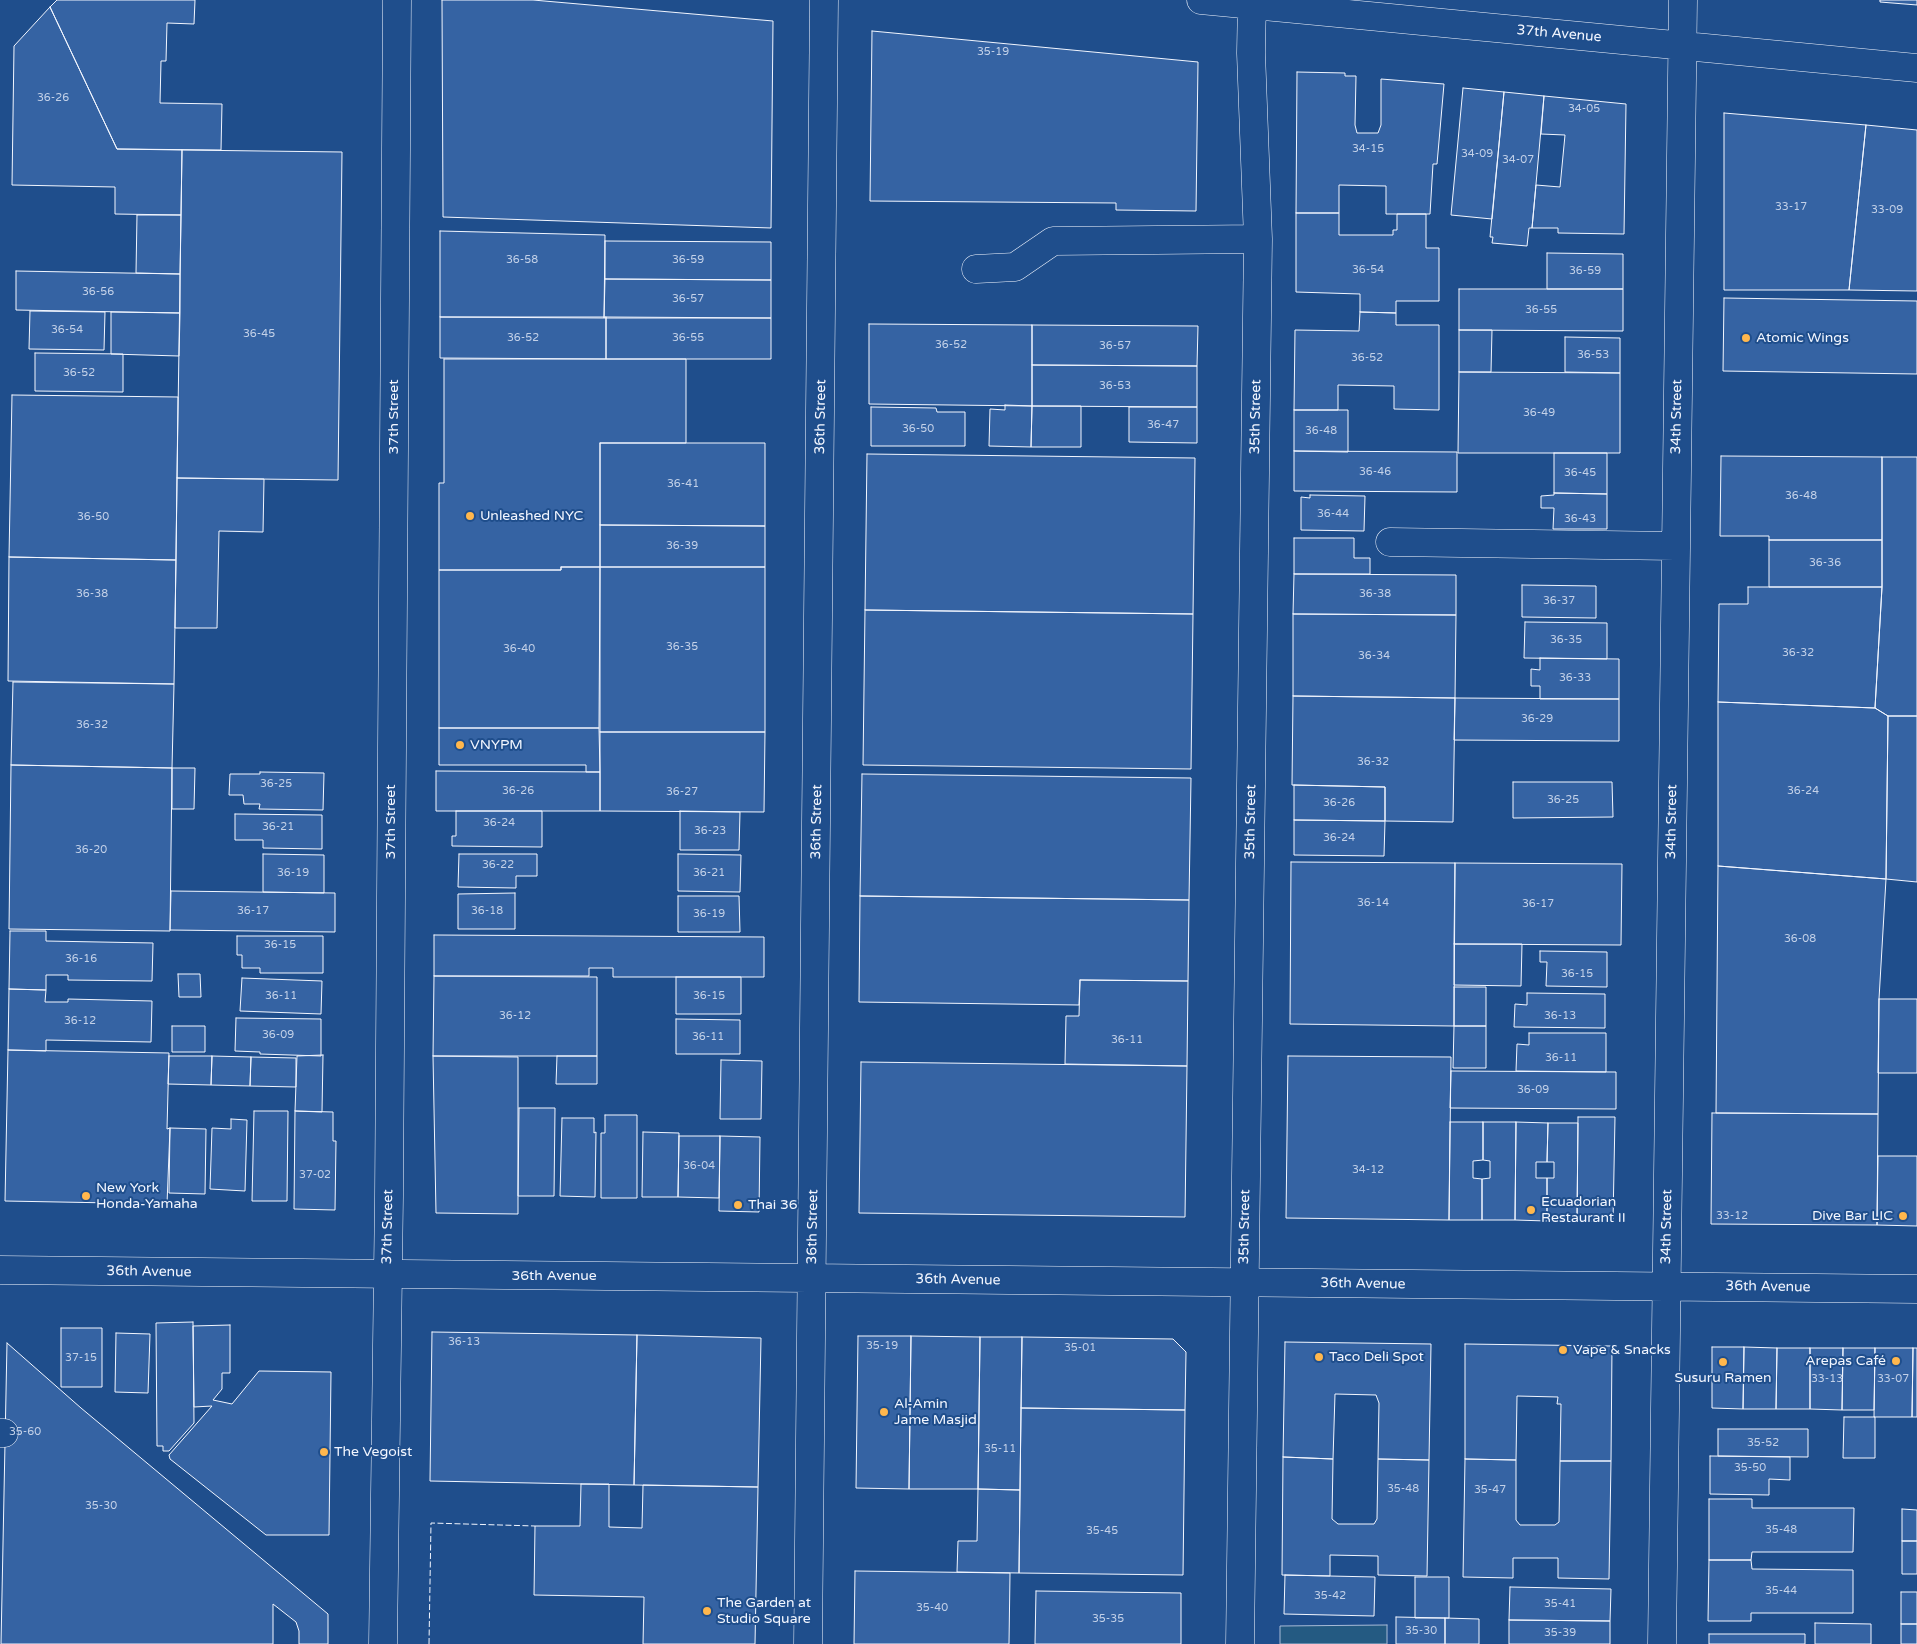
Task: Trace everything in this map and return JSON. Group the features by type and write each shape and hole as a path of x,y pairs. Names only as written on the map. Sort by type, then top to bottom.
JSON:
{"street":[{"name":"37th Street","path":"383,1644 388,1274 397,0"},
{"name":"36th Street","path":"808,1644 824,0"},
{"name":"37th Avenue","path":"1201,0 1252,2 1917,68"},
{"name":"34th Street","path":"1662,1644 1683,0"},
{"name":"35th Street","path":"1240,1644 1258,239 1251,53 1252,2"},
{"path":"976,269 1016,267 1053,241 1258,239"},
{"path":"1390,542 1675,546"},
{"name":"36th Avenue","path":"0,1270 1917,1289"}],"shaded area":[{"path":"1387,1625 1387,1644 1280,1644 1280,1626"}],"building":[{"path":"57,0 195,0 194,24 167,23 166,61 161,61 160,103 222,104 221,150 117,149 50,7"},
{"path":"442,0 533,0 773,21 771,228 443,217"},
{"path":"1880,0 1917,0 1917,5 1880,2"},
{"path":"50,7 117,149 182,150 181,215 115,214 115,187 12,185 14,46"},
{"path":"872,31 1198,62 1196,211 1116,210 1116,203 870,201"},
{"path":"1297,72 1345,73 1345,76 1356,76 1355,125 1357,133 1378,133 1381,125 1381,79 1444,84 1437,164 1433,164 1430,214 1386,214 1386,186 1339,185 1339,213 1296,213"},
{"path":"1463,88 1504,92 1492,219 1451,215"},
{"path":"1504,92 1544,96 1532,228 1529,228 1527,246 1492,243 1493,237 1490,237"},
{"path":"1544,96 1626,104 1624,234 1558,233 1558,228 1532,228 1536,185 1560,187 1565,135 1541,134"},
{"path":"1724,113 1866,125 1849,290 1724,290"},
{"path":"1866,125 1917,130 1917,291 1849,290"},
{"path":"182,150 342,152 338,480 177,478"},
{"path":"1296,213 1339,213 1339,235 1393,235 1393,230 1397,230 1397,214 1426,214 1426,248 1439,248 1439,301 1396,301 1396,313 1360,312 1360,294 1296,292"},
{"path":"137,215 181,215 180,274 136,273"},
{"path":"440,231 605,235 604,318 440,317"},
{"path":"605,241 771,242 771,280 605,279"},
{"path":"1547,253 1623,254 1623,289 1547,289"},
{"path":"16,271 180,274 180,313 16,310"},
{"path":"605,279 771,280 771,318 604,318"},
{"path":"1459,289 1623,289 1623,331 1459,330"},
{"path":"1724,298 1917,301 1917,374 1723,371"},
{"path":"30,311 105,312 104,350 29,349"},
{"path":"111,312 180,313 179,356 111,354"},
{"path":"1360,312 1396,313 1396,325 1439,325 1439,410 1394,409 1394,386 1338,385 1338,410 1294,410 1295,330 1359,331"},
{"path":"440,317 606,317 606,359 440,358"},
{"path":"606,317 771,318 771,359 606,359"},
{"path":"869,324 1032,325 1032,406 869,404"},
{"path":"1032,325 1198,326 1197,366 1032,365"},
{"path":"1459,330 1492,330 1491,372 1459,372"},
{"path":"1565,337 1620,338 1620,373 1565,372"},
{"path":"35,353 123,354 123,392 35,391"},
{"path":"444,359 686,359 686,443 600,443 600,567 561,567 561,570 439,570 439,483 444,483"},
{"path":"1032,365 1197,366 1197,407 1032,406"},
{"path":"1459,372 1620,373 1620,453 1458,453"},
{"path":"12,395 178,397 176,560 9,557"},
{"path":"1005,405 1032,406 1031,447 989,446 990,409 1005,410"},
{"path":"1032,406 1081,406 1081,447 1031,447"},
{"path":"871,407 936,408 937,412 965,412 965,446 871,446"},
{"path":"1129,407 1197,407 1197,443 1129,442"},
{"path":"1294,410 1348,410 1348,452 1294,451"},
{"path":"600,443 765,443 765,526 600,525"},
{"path":"1294,451 1457,452 1457,492 1294,491"},
{"path":"1554,453 1607,453 1607,494 1554,493"},
{"path":"867,454 1195,458 1193,614 865,610"},
{"path":"1721,456 1882,457 1882,540 1769,540 1769,536 1720,536"},
{"path":"1882,457 1917,457 1917,716 1888,716 1875,708 1882,587"},
{"path":"177,478 264,479 263,532 219,531 217,628 175,628"},
{"path":"1554,493 1607,494 1607,529 1553,529 1554,508 1541,508 1541,496 1554,495"},
{"path":"1310,495 1365,496 1364,531 1301,530 1301,497 1310,498"},
{"path":"600,525 765,526 765,567 600,567"},
{"path":"1294,538 1354,538 1354,558 1370,558 1370,574 1294,574"},
{"path":"1769,540 1882,540 1882,587 1769,587"},
{"path":"9,557 176,560 174,684 8,681"},
{"path":"561,567 600,567 599,728 439,728 439,570 561,570"},
{"path":"600,567 765,567 765,732 600,732"},
{"path":"1294,574 1456,575 1456,615 1293,614"},
{"path":"1522,585 1596,586 1596,618 1522,617"},
{"path":"1748,587 1882,587 1875,708 1718,702 1719,604 1748,604"},
{"path":"865,610 1193,614 1191,769 863,765"},
{"path":"1293,614 1456,615 1455,698 1293,696"},
{"path":"1525,622 1607,623 1607,659 1524,658"},
{"path":"1540,658 1619,659 1619,699 1540,699 1540,686 1531,686 1531,669 1540,670"},
{"path":"13,682 174,684 172,768 11,765"},
{"path":"1293,696 1455,698 1453,822 1385,821 1385,787 1292,785"},
{"path":"1455,698 1619,699 1619,741 1454,740"},
{"path":"1718,702 1875,708 1888,716 1886,879 1718,866"},
{"path":"1888,716 1917,716 1917,882 1886,879"},
{"path":"439,728 599,728 600,772 586,772 586,765 439,765"},
{"path":"600,732 765,732 764,812 600,811"},
{"path":"11,765 172,768 170,931 9,929"},
{"path":"172,768 195,768 194,809 172,809"},
{"path":"436,771 600,772 600,811 436,811"},
{"path":"260,772 324,773 323,810 259,809 260,804 244,804 243,795 229,795 230,774 260,774"},
{"path":"862,774 1191,778 1189,900 860,896"},
{"path":"1513,782 1612,782 1613,817 1513,818"},
{"path":"1294,785 1385,787 1385,821 1294,820"},
{"path":"456,811 542,811 542,847 452,846 452,836 456,836"},
{"path":"680,811 740,812 739,850 680,850"},
{"path":"235,814 322,815 322,849 263,848 263,840 235,840"},
{"path":"1294,820 1385,821 1384,856 1294,855"},
{"path":"263,854 324,855 324,893 263,892"},
{"path":"459,854 537,854 537,876 516,876 516,888 458,887"},
{"path":"678,854 741,855 740,892 678,891"},
{"path":"1291,862 1455,863 1454,1026 1290,1024"},
{"path":"1455,863 1622,864 1621,945 1454,944"},
{"path":"1718,866 1886,879 1879,999 1878,1114 1716,1113"},
{"path":"171,891 335,893 335,932 170,930"},
{"path":"515,893 515,929 458,929 458,894"},
{"path":"678,896 739,896 740,932 678,932"},
{"path":"860,896 1189,900 1188,981 1080,980 1079,1005 859,1002"},
{"path":"10,931 46,931 46,941 153,943 152,981 68,980 68,975 46,975 46,990 9,989"},
{"path":"434,935 764,937 764,977 613,977 613,968 589,968 589,976 434,976"},
{"path":"237,936 323,936 323,973 260,973 260,968 242,968 242,955 237,955"},
{"path":"1454,944 1522,944 1521,986 1454,985"},
{"path":"1540,951 1607,952 1607,987 1546,986 1547,962 1540,962"},
{"path":"178,974 200,974 201,997 179,997"},
{"path":"434,976 597,977 597,1056 433,1056"},
{"path":"676,977 741,977 741,1014 676,1014"},
{"path":"242,978 322,981 321,1014 240,1011"},
{"path":"1080,980 1188,981 1187,1066 1065,1064 1066,1016 1079,1016"},
{"path":"1454,987 1486,987 1486,1026 1454,1026"},
{"path":"9,989 46,990 45,1002 68,1002 68,999 152,1001 151,1042 46,1040 46,1051 8,1050"},
{"path":"1527,993 1605,994 1605,1028 1514,1027 1515,1004 1527,1005"},
{"path":"1879,999 1917,999 1917,1073 1878,1073"},
{"path":"236,1018 321,1019 321,1056 260,1054 260,1052 235,1051"},
{"path":"676,1019 740,1020 740,1054 676,1054"},
{"path":"172,1026 205,1026 205,1052 172,1052"},
{"path":"1454,1026 1486,1026 1486,1068 1453,1068"},
{"path":"1529,1033 1606,1033 1606,1072 1516,1071 1517,1044 1529,1045"},
{"path":"8,1050 169,1053 167,1129 170,1128 167,1204 5,1201"},
{"path":"323,1055 322,1112 295,1111 297,1056"},
{"path":"169,1056 212,1056 211,1085 168,1084"},
{"path":"212,1056 251,1057 250,1086 211,1085"},
{"path":"433,1056 518,1057 518,1214 436,1213"},
{"path":"557,1056 597,1056 597,1084 556,1084"},
{"path":"1288,1056 1451,1057 1449,1220 1286,1218"},
{"path":"251,1057 296,1058 296,1087 250,1086"},
{"path":"721,1060 762,1061 761,1119 720,1119"},
{"path":"861,1062 1187,1066 1185,1217 859,1213"},
{"path":"1451,1071 1616,1072 1616,1109 1450,1108"},
{"path":"519,1108 555,1108 554,1196 518,1196"},
{"path":"254,1111 288,1111 287,1201 252,1201"},
{"path":"295,1111 333,1112 333,1141 336,1141 335,1210 294,1209"},
{"path":"1712,1113 1878,1114 1877,1225 1711,1224"},
{"path":"605,1115 637,1115 637,1198 601,1198 601,1133 605,1133"},
{"path":"1578,1117 1615,1117 1613,1221 1577,1221"},
{"path":"562,1118 594,1118 594,1133 596,1132 595,1197 560,1196"},
{"path":"231,1119 247,1120 245,1191 210,1189 212,1128 231,1129"},
{"path":"1450,1122 1483,1122 1483,1160 1473,1161 1473,1178 1482,1179 1482,1220 1449,1220"},
{"path":"1483,1122 1516,1122 1515,1220 1482,1220 1482,1179 1490,1178 1490,1161 1483,1160"},
{"path":"1516,1122 1548,1123 1547,1162 1536,1162 1536,1178 1547,1178 1547,1221 1515,1220"},
{"path":"1548,1123 1578,1123 1577,1221 1547,1221 1547,1178 1554,1178 1554,1162 1547,1162"},
{"path":"170,1128 206,1129 205,1194 169,1193"},
{"path":"643,1132 679,1133 678,1197 642,1197"},
{"path":"679,1136 720,1136 719,1198 678,1197"},
{"path":"720,1136 760,1137 759,1212 719,1211"},
{"path":"1878,1156 1917,1156 1917,1226 1877,1225"},
{"path":"193,1322 194,1423 169,1451 163,1451 163,1446 157,1446 156,1323"},
{"path":"230,1325 230,1373 222,1373 222,1389 213,1400 232,1404 259,1371 331,1372 329,1535 266,1535 170,1459 169,1455 212,1406 194,1407 193,1326"},
{"path":"61,1328 102,1328 102,1387 61,1387"},
{"path":"432,1332 637,1335 634,1485 430,1481"},
{"path":"116,1333 150,1334 148,1393 115,1392"},
{"path":"637,1335 761,1338 758,1487 634,1485"},
{"name":"Al-Amin Jame Masjid","path":"858,1336 911,1336 909,1489 856,1488"},
{"path":"911,1336 980,1337 978,1489 909,1489"},
{"path":"980,1337 1022,1337 1020,1490 978,1489"},
{"path":"1022,1337 1173,1339 1186,1352 1185,1410 1021,1408"},
{"path":"1285,1342 1431,1344 1429,1460 1378,1459 1379,1403 1376,1395 1335,1394 1333,1459 1283,1457"},
{"path":"7,1343 81,1408 328,1614 328,1644 299,1644 299,1631 296,1622 273,1604 273,1644 1,1644"},
{"path":"1465,1344 1612,1346 1611,1461 1560,1461 1561,1404 1557,1404 1558,1397 1517,1396 1516,1460 1465,1459"},
{"path":"1712,1347 1744,1347 1743,1409 1712,1408"},
{"path":"1744,1347 1777,1348 1776,1409 1743,1409"},
{"path":"1777,1348 1810,1348 1810,1409 1776,1409"},
{"path":"1810,1348 1843,1348 1842,1410 1810,1409"},
{"path":"1843,1348 1875,1348 1874,1410 1842,1410"},
{"path":"1875,1348 1913,1348 1912,1417 1874,1417"},
{"path":"1913,1348 1917,1348 1917,1417 1912,1417"},
{"path":"1021,1408 1185,1410 1183,1575 1019,1573"},
{"path":"1844,1417 1875,1417 1875,1458 1843,1458"},
{"path":"1718,1429 1808,1429 1808,1457 1718,1456"},
{"path":"1710,1456 1790,1457 1790,1480 1769,1479 1769,1495 1710,1494"},
{"path":"1283,1457 1333,1459 1332,1519 1338,1524 1374,1524 1377,1519 1378,1459 1429,1460 1427,1576 1378,1575 1378,1556 1330,1555 1330,1576 1282,1575"},
{"path":"1465,1459 1516,1460 1516,1520 1520,1525 1555,1525 1559,1522 1560,1461 1611,1461 1609,1579 1558,1578 1558,1558 1513,1558 1513,1578 1463,1577"},
{"path":"581,1484 609,1484 609,1527 642,1528 643,1485 758,1487 755,1644 643,1644 644,1597 534,1595 535,1526 580,1526"},
{"path":"978,1489 1020,1490 1019,1573 957,1572 958,1541 977,1541"},
{"path":"1709,1499 1752,1499 1752,1508 1854,1508 1853,1552 1752,1552 1751,1560 1709,1560"},
{"path":"1902,1509 1917,1510 1917,1541 1902,1541"},
{"path":"1902,1541 1917,1541 1917,1574 1902,1574"},
{"path":"1709,1560 1751,1560 1752,1569 1853,1570 1853,1613 1751,1613 1751,1621 1708,1621"},
{"path":"855,1571 1010,1573 1009,1644 854,1644"},
{"path":"1285,1575 1375,1577 1374,1616 1284,1614"},
{"path":"1415,1577 1449,1577 1449,1618 1415,1618"},
{"path":"1510,1587 1611,1589 1610,1621 1509,1620"},
{"path":"1036,1591 1181,1593 1181,1644 1035,1644"},
{"path":"1901,1592 1917,1592 1917,1624 1901,1624"},
{"path":"1396,1617 1445,1618 1445,1644 1396,1644"},
{"path":"1445,1618 1479,1619 1479,1644 1445,1644"},
{"path":"1509,1620 1610,1621 1610,1644 1509,1644"},
{"path":"1815,1623 1871,1624 1871,1644 1815,1644"},
{"path":"1901,1624 1917,1624 1917,1644 1901,1644"},
{"path":"1709,1634 1805,1634 1805,1644 1709,1644"}],"fence":[{"path":"429,1644 431,1523 535,1526"}],"place":[{"name":"Atomic Wings","path":"1746,338"},
{"name":"Unleashed NYC","path":"470,516"},
{"name":"VNYPM","path":"460,745"},
{"name":"New York Honda-Yamaha","path":"86,1196"},
{"name":"Thai 36","path":"738,1205"},
{"name":"Ecuadorian Restaurant II","path":"1531,1210"},
{"name":"Dive Bar LIC","path":"1903,1216"},
{"name":"Vape & Snacks","path":"1563,1350"},
{"name":"Taco Deli Spot","path":"1319,1357"},
{"name":"Arepas Café","path":"1896,1361"},
{"name":"Susuru Ramen","path":"1723,1362"},
{"name":"Al-Amin Jame Masjid","path":"884,1412"},
{"name":"The Vegoist","path":"324,1452"},
{"name":"The Garden at Studio Square","path":"707,1611"}]}
